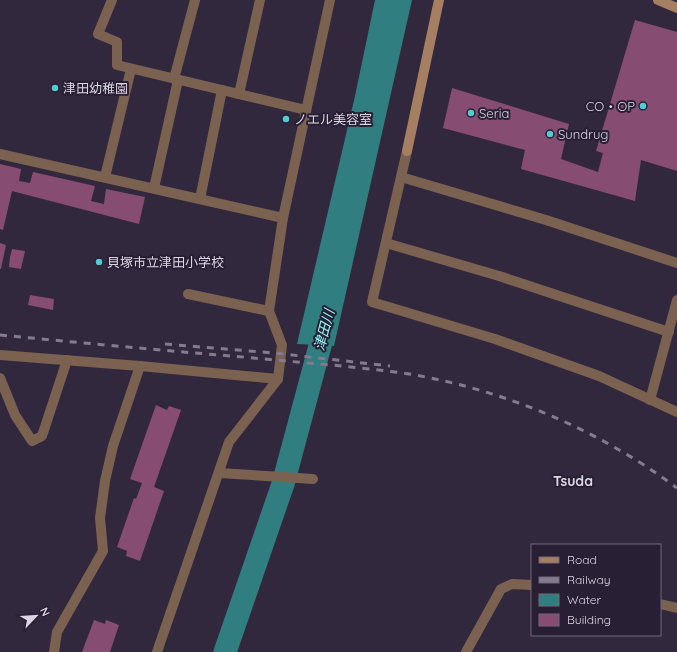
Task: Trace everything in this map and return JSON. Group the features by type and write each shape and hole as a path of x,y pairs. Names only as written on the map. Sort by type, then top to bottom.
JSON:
{"street":[{"path":"112,0 98,34 117,42 117,66 306,110"},
{"path":"154,188 176,79 195,0"},
{"path":"239,94 260,0"},
{"path":"157,652 229,442 278,379 282,345 269,311 283,218 330,0"},
{"path":"439,0 407,151 372,302 495,340 592,373 677,412"},
{"path":"658,0 677,8"},
{"path":"105,177 131,69"},
{"path":"200,199 222,90"},
{"path":"0,154 283,218"},
{"path":"401,177 546,220 677,263"},
{"path":"386,243 499,276 669,332"},
{"path":"188,294 269,311"},
{"path":"650,400 677,300"},
{"path":"0,355 278,379"},
{"path":"0,378 15,415 32,441 42,436 67,360"},
{"path":"54,652 57,632 103,551 100,518 105,481 113,446 140,366"},
{"path":"219,473 313,479"},
{"path":"466,652 501,589 512,584 531,585"},
{"path":"661,604 677,608"}],"water":[{"path":"375,0 412,0 334,346 297,344 355,96"}],"building":[{"name":"CO・OP","path":"635,20 677,32 677,171 641,160 635,201 521,169 525,150 443,128 452,88 569,124 561,159 598,172 603,153 596,151"},
{"path":"0,164 21,169 19,181 30,183 33,172 95,186 91,201 104,204 106,189 145,197 139,224 12,191 3,230 0,229"},
{"path":"0,243 6,245 1,269 0,269"},
{"path":"12,249 25,251 21,269 9,267"},
{"path":"30,295 54,299 53,310 28,305"},
{"path":"156,405 167,410 169,406 181,410 154,487 164,491 140,561 126,556 127,551 117,547 134,498 136,499 142,483 130,479"},
{"path":"94,620 105,624 106,620 119,625 110,652 82,652"}],"waterway":[{"name":"津田川","path":"225,652 283,484 328,316"}],"railway":[{"path":"0,335 332,365 409,374 445,381 480,390 550,415 616,448 677,488"},
{"path":"165,344 274,353 390,366"}],"place":[{"name":"津田幼稚園","path":"55,88"},
{"name":"CO・OP","path":"643,106"},
{"name":"Seria","path":"471,113"},
{"name":"ノエル美容室","path":"286,119"},
{"name":"Sundrug","path":"550,134"},
{"name":"貝塚市立津田小学校","path":"99,262"}],"district":[{"name":"Tsuda","path":"573,481"}]}
